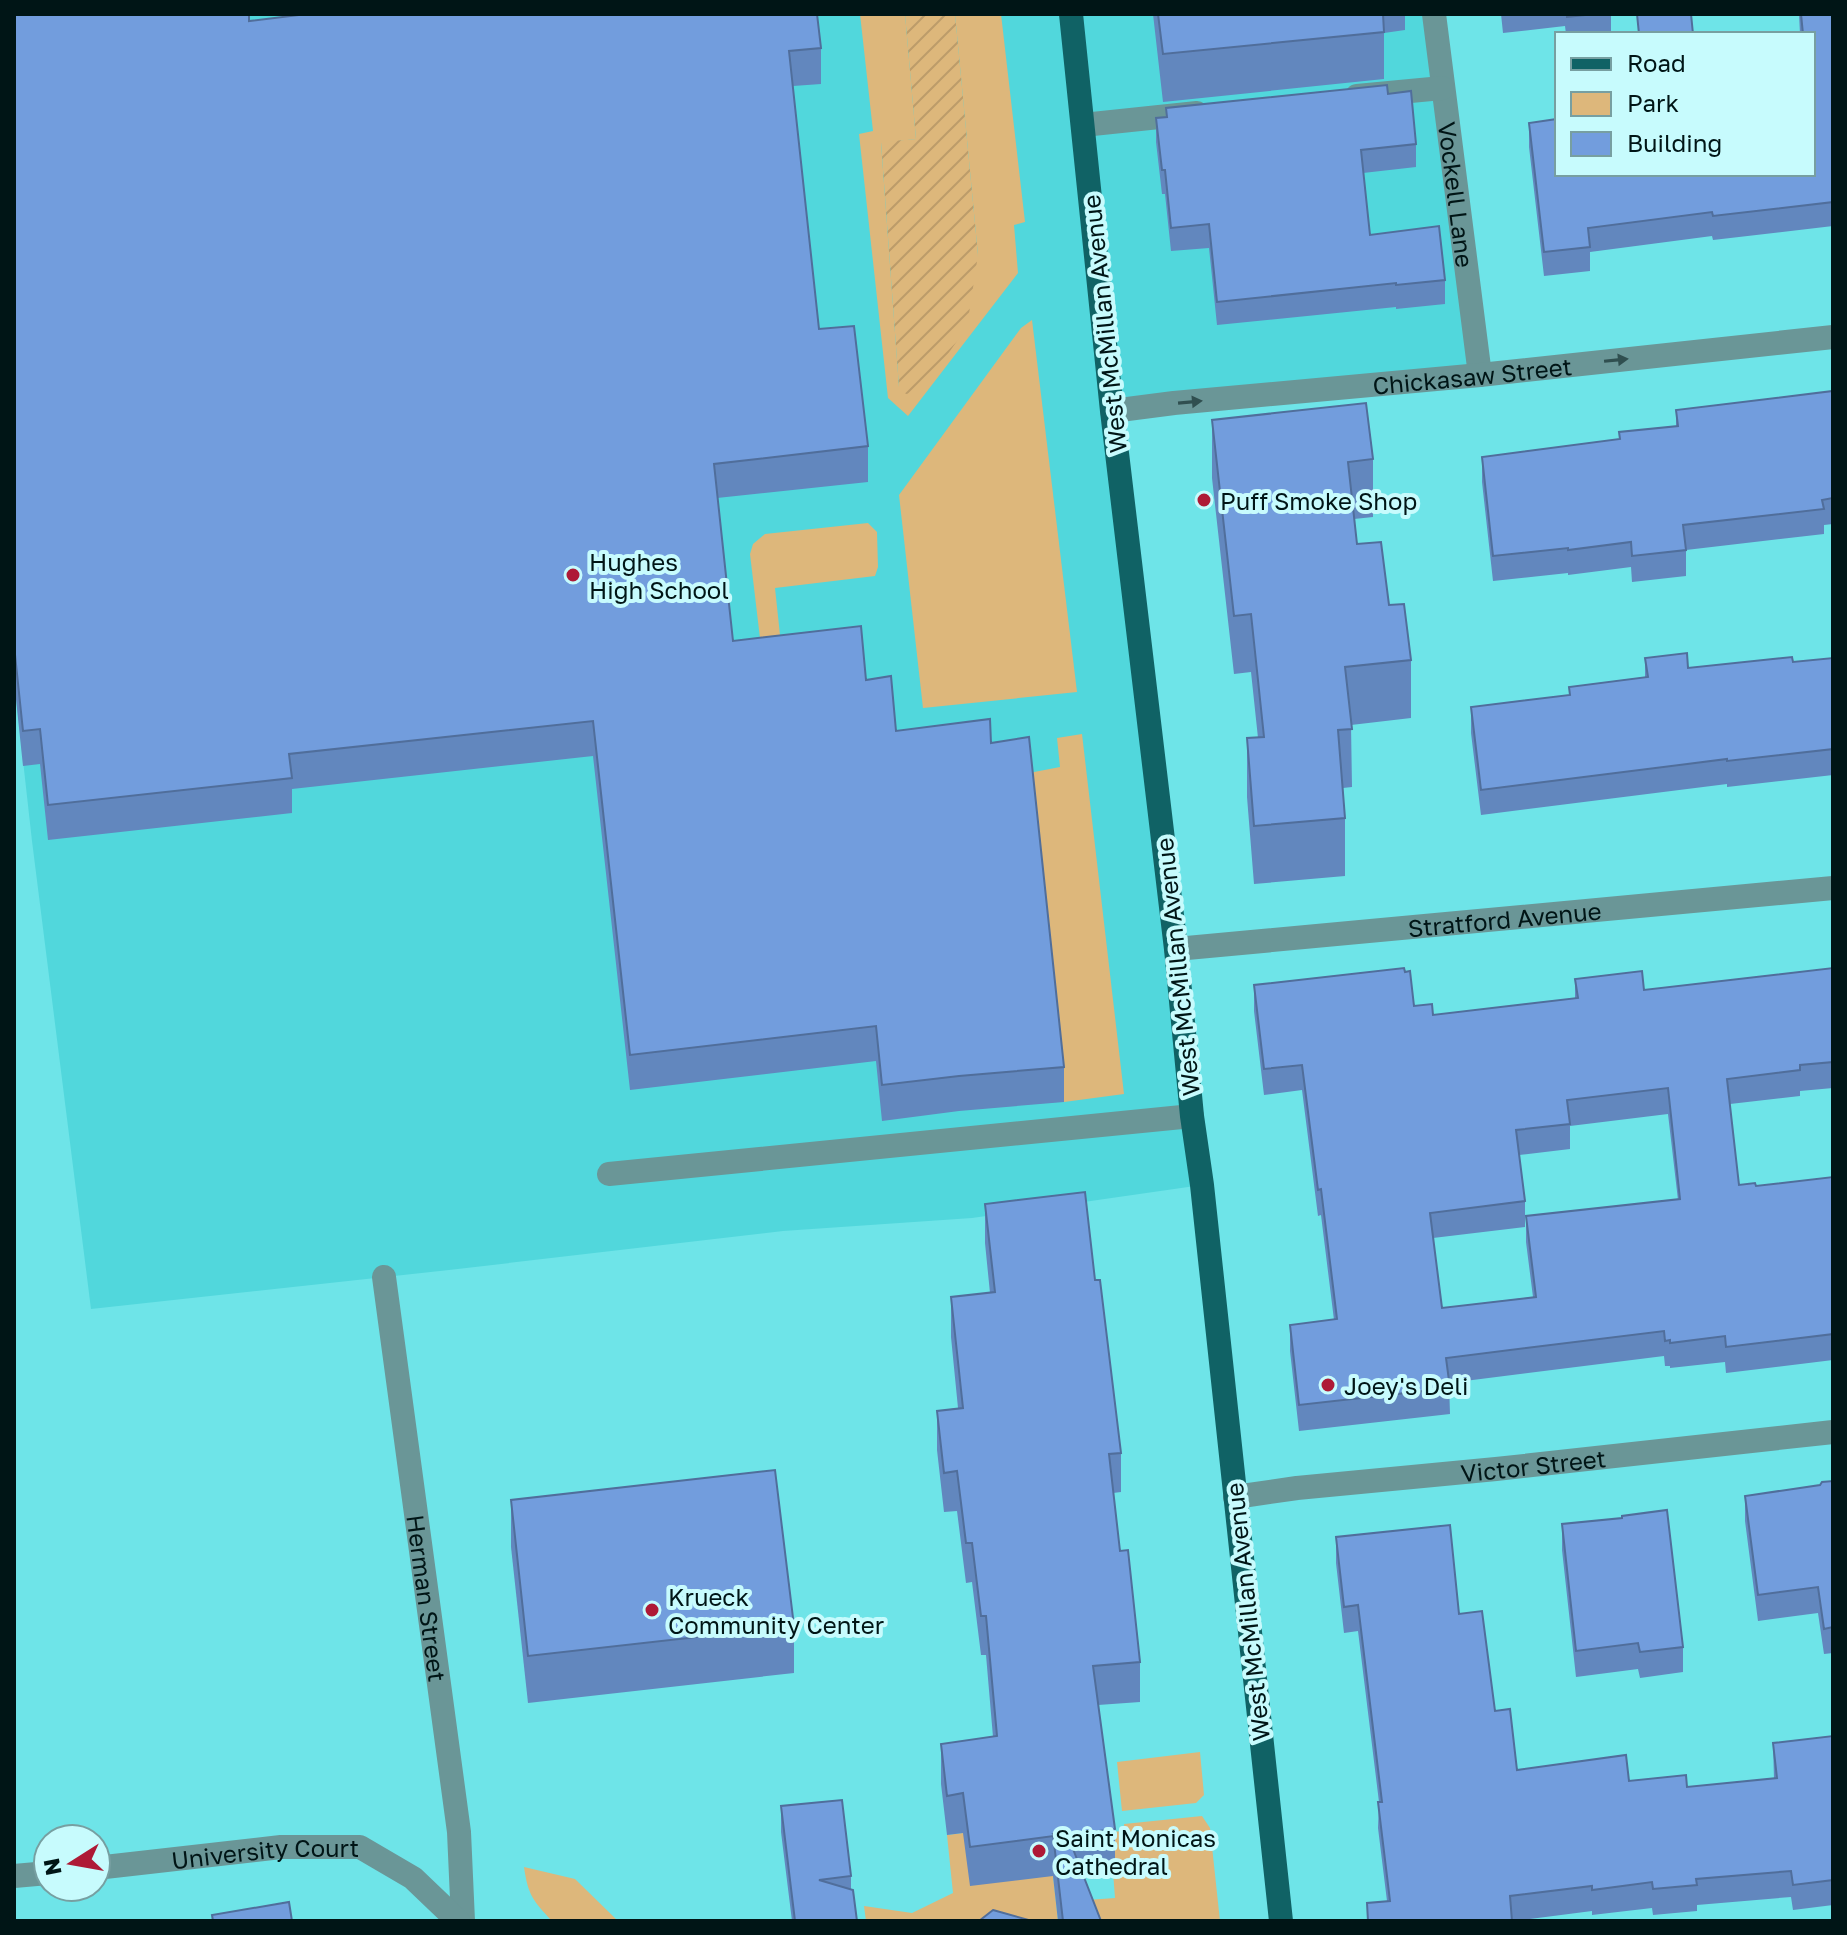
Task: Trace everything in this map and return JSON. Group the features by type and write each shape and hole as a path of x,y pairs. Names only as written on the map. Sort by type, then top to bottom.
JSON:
{"main road":[{"name":"West McMillan Avenue","path":"1071,14 1112,411 1176,949 1281,1921"}],"street":[{"name":"Vockell Lane","path":"1434,14 1480,375"},
{"path":"1331,99 1442,88"},
{"path":"1083,125 1220,110"},
{"name":"Chickasaw Street","path":"1112,411 1833,337"},
{"name":"Stratford Avenue","path":"1176,949 1833,888"},
{"path":"609,1174 1192,1116"},
{"name":"Herman Street","path":"384,1277 459,1832 460,1921"},
{"name":"Victor Street","path":"1235,1497 1833,1432"},
{"name":"University Court","path":"112,1866 281,1847 360,1847 413,1878 460,1921"}],"shaded area":[{"name":"Hughes High School","path":"14,14 1434,14 1480,375 1113,410 1202,1185 972,1218 783,1231 91,1309 14,680"}],"green space":[{"path":"860,14 905,14 916,139 881,143 899,387 978,255 955,14 1001,14 1025,222 1014,225 1018,273 908,416 888,398 859,134 873,131"},
{"path":"905,14 955,14 978,255 967,327 921,392 906,394 899,387 881,142 916,139"},
{"path":"1032,320 1077,692 923,708 899,495 1021,328"},
{"path":"868,523 877,532 878,567 875,576 775,588 790,729 771,731 750,554 753,544 765,534"},
{"path":"1082,734 1124,1094 1064,1102 1029,773 1060,767 1057,738"},
{"path":"1200,1752 1204,1795 1196,1803 1122,1811 1117,1762"},
{"path":"1202,1816 1210,1828 1220,1921 1079,1921 1073,1901 1115,1898 1110,1832 1125,1831 1124,1824"},
{"path":"963,1833 1053,1876 1058,1921 866,1921 864,1906 912,1913 953,1893 947,1835"},
{"path":"524,1867 575,1879 618,1921 552,1921 532,1897"}],"building":[{"name":"Hughes High School","path":"14,14 249,14 249,21 307,14 817,14 821,48 789,51 819,329 854,326 868,446 714,464 733,641 861,626 866,680 891,676 896,731 990,719 991,743 1029,737 1064,1067 882,1085 876,1026 630,1055 593,721 289,754 292,778 48,805 40,729 23,731 14,645"},
{"path":"1158,14 1383,14 1384,32 1163,54"},
{"path":"1567,14 1595,14 1567,17"},
{"path":"1637,14 1691,14 1693,32 1639,32"},
{"path":"1801,14 1833,14 1833,202 1713,216 1712,212 1588,228 1590,247 1544,252 1529,123 1555,119 1555,176 1815,176 1815,32 1803,32"},
{"path":"1387,85 1388,94 1411,91 1416,144 1361,150 1370,235 1439,226 1445,280 1217,302 1209,224 1171,228 1156,118 1167,117 1166,108"},
{"path":"1833,391 1833,498 1822,500 1824,509 1683,525 1686,550 1632,556 1631,542 1493,556 1482,457 1620,439 1619,432 1678,426 1676,410"},
{"path":"1366,403 1373,459 1348,462 1357,544 1381,542 1389,605 1404,604 1411,660 1345,667 1352,729 1338,730 1345,818 1254,826 1247,738 1264,737 1251,614 1234,616 1212,420"},
{"path":"1687,653 1688,668 1792,657 1793,662 1833,658 1833,749 1481,790 1471,707 1570,695 1569,687 1648,677 1645,658"},
{"path":"1404,968 1405,972 1410,971 1414,1006 1432,1004 1433,1015 1578,998 1575,979 1642,971 1644,990 1833,968 1833,1062 1800,1065 1800,1070 1727,1079 1739,1185 1755,1183 1756,1186 1833,1177 1833,1334 1726,1347 1725,1336 1670,1343 1670,1340 1665,1341 1664,1331 1446,1358 1450,1388 1299,1405 1290,1325 1337,1319 1302,1065 1264,1069 1254,985","holes":["1668,1088 1680,1199 1526,1216 1536,1297 1442,1308 1430,1213 1525,1201 1516,1130 1570,1124 1567,1100"]},
{"path":"1085,1192 1095,1280 1100,1280 1121,1453 1109,1454 1120,1551 1128,1550 1140,1662 1093,1666 1115,1829 1067,1835 1066,1831 1054,1836 970,1847 963,1793 947,1796 941,1744 997,1736 986,1616 981,1616 972,1543 966,1543 957,1471 944,1473 937,1411 963,1408 951,1297 995,1292 985,1204"},
{"name":"Krueck Community Center","path":"775,1470 794,1626 528,1656 511,1500"},
{"path":"1833,1481 1833,1627 1824,1629 1818,1587 1758,1595 1745,1496"},
{"path":"1667,1510 1683,1647 1640,1652 1638,1643 1576,1651 1562,1524"},
{"path":"1450,1525 1459,1614 1482,1611 1495,1711 1510,1709 1517,1770 1626,1755 1629,1781 1686,1775 1687,1787 1777,1778 1773,1743 1833,1736 1833,1880 1793,1885 1791,1871 1696,1879 1697,1885 1653,1889 1652,1882 1592,1890 1592,1886 1510,1896 1512,1921 1368,1921 1367,1903 1390,1901 1378,1802 1382,1802 1358,1605 1344,1607 1336,1537"},
{"path":"842,1800 851,1876 819,1880 853,1890 857,1921 795,1921 781,1806"},
{"path":"1066,1831 1101,1921 1063,1921 1053,1834"},
{"path":"289,1902 292,1921 213,1921 212,1915"},
{"path":"993,1910 1032,1921 979,1921"}],"place":[{"name":"Puff Smoke Shop","path":"1204,500"},
{"name":"Hughes High School","path":"573,575"},
{"name":"Joey's Deli","path":"1328,1385"},
{"name":"Krueck Community Center","path":"652,1610"},
{"name":"Saint Monicas Cathedral","path":"1039,1851"}]}
